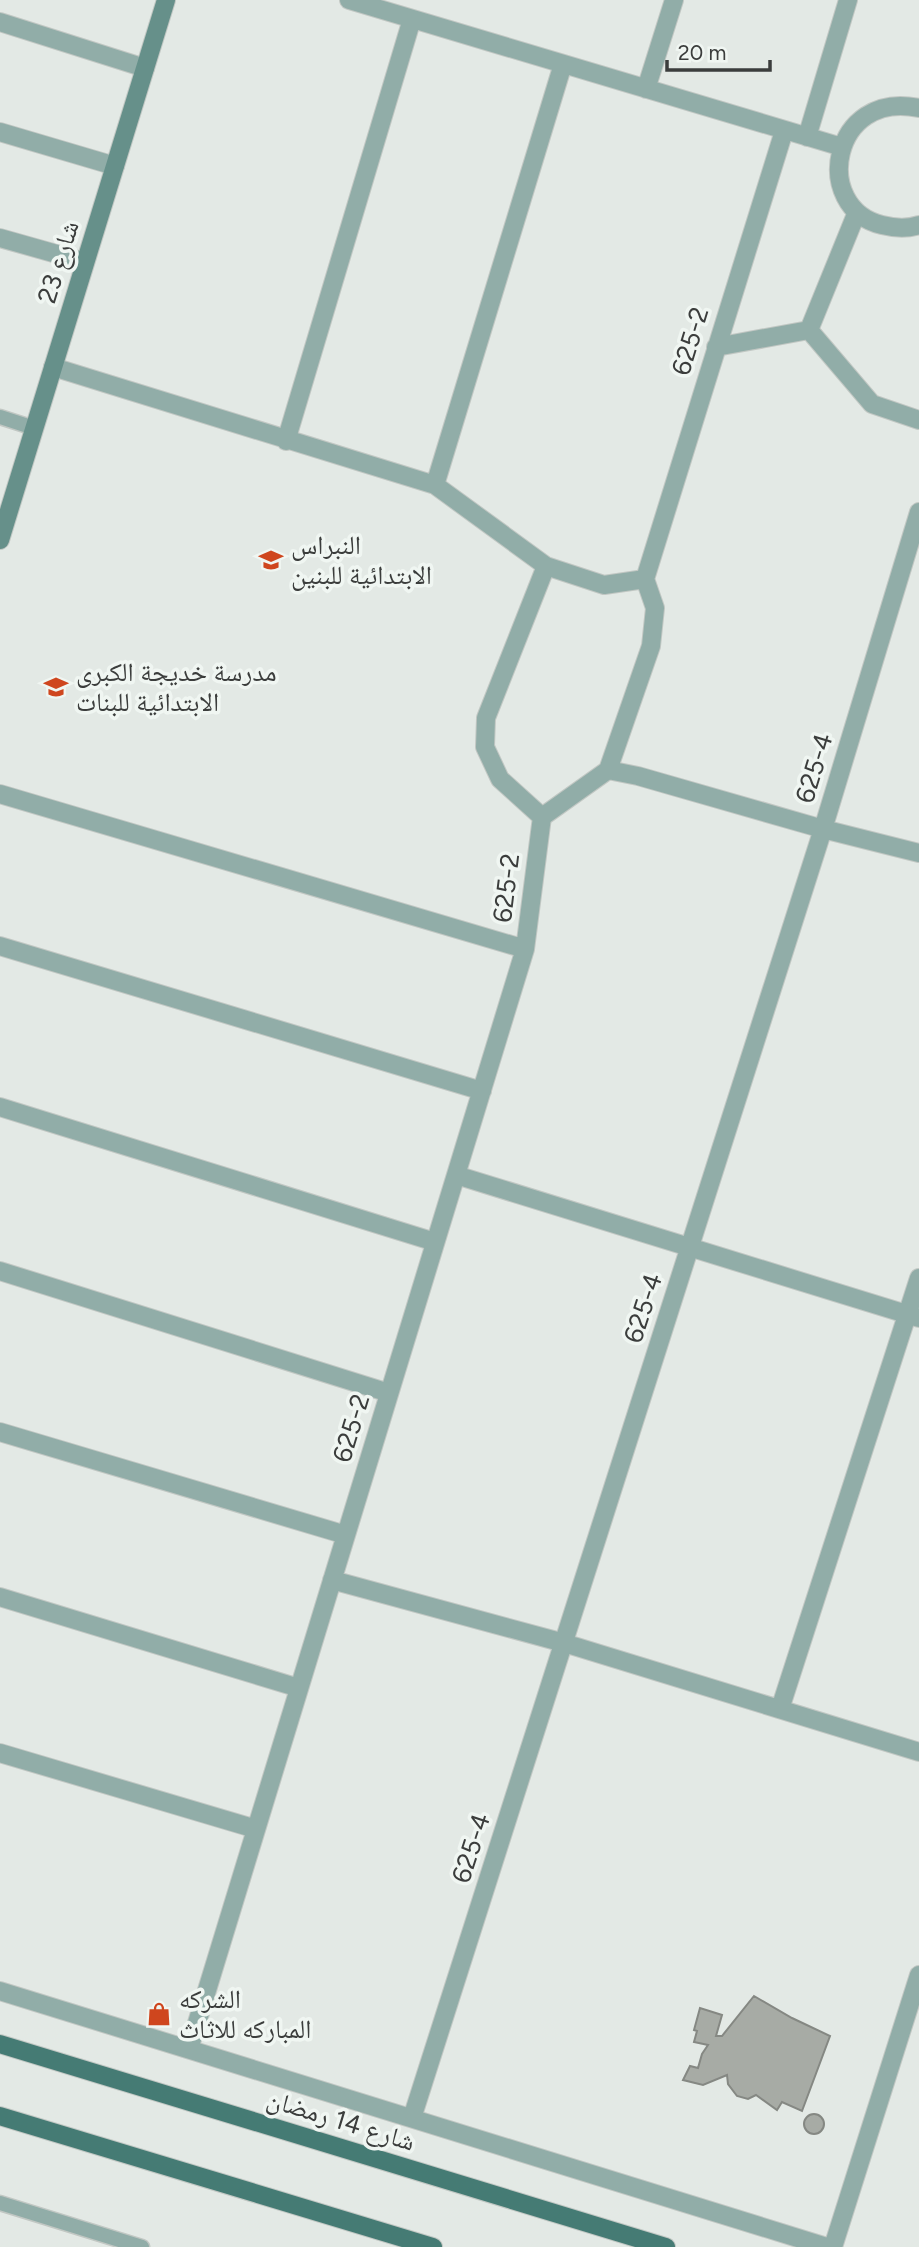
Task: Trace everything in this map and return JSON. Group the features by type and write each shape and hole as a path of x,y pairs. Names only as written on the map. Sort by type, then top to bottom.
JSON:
{"main road":[{"name":"شارع 14 رمضان","path":"0,2043 666,2247"},
{"path":"0,2116 433,2247"}],"street":[{"name":"شارع 23","path":"0,540 166,0"},
{"path":"349,0 842,146"},
{"path":"646,89 674,0"},
{"path":"807,137 848,0"},
{"path":"286,440 412,19"},
{"path":"0,22 145,68"},
{"path":"435,485 563,64"},
{"path":"919,108 902,104 883,107 865,115 850,129 838,163 839,179 845,195 857,212 875,223 894,228 919,225"},
{"name":"625-2","path":"645,579 784,131"},
{"path":"0,132 115,166"},
{"path":"809,330 857,212"},
{"path":"0,238 85,262"},
{"path":"716,347 809,330"},
{"path":"809,330 872,404 919,420"},
{"path":"53,367 435,485 546,566 604,585 645,579 655,607 651,646 608,770 542,817 500,779 485,747 486,718 546,566"},
{"name":"625-4","path":"412,2118 823,829 919,512"},
{"path":"608,770 919,853"},
{"path":"0,794 525,950"},
{"name":"625-2","path":"189,2049 525,950 542,817"},
{"path":"0,946 482,1091"},
{"path":"0,1107 435,1242"},
{"path":"456,1175 913,1316"},
{"path":"0,1271 390,1393"},
{"path":"779,1709 913,1316 919,1278"},
{"path":"0,1432 346,1535"},
{"path":"332,1580 564,1643 919,1752"},
{"path":"0,1597 299,1688"},
{"path":"0,1753 256,1829"},
{"path":"833,2247 919,1975"},
{"path":"0,1991 827,2247"}],"lane":[{"path":"0,417 34,428"},
{"path":"0,2203 142,2247"}],"building":[{"path":"754,1996 830,2036 802,2111 782,2102 777,2110 756,2095 748,2099 737,2096 728,2084 727,2075 703,2085 683,2080 690,2066 698,2068 708,2045 694,2042 700,2008 722,2015 716,2036 722,2036"},
{"path":"814,2114 821,2117 824,2124 821,2131 814,2134 807,2131 804,2124 807,2117"}],"place":[{"name":"النبراس الابتدائية للبنين","path":"271,560"},
{"name":"مدرسة خديجة الكبرى الابتدائية للبنات","path":"56,687"},
{"name":"الشركه المباركه للاثاث","path":"159,2014"}]}
